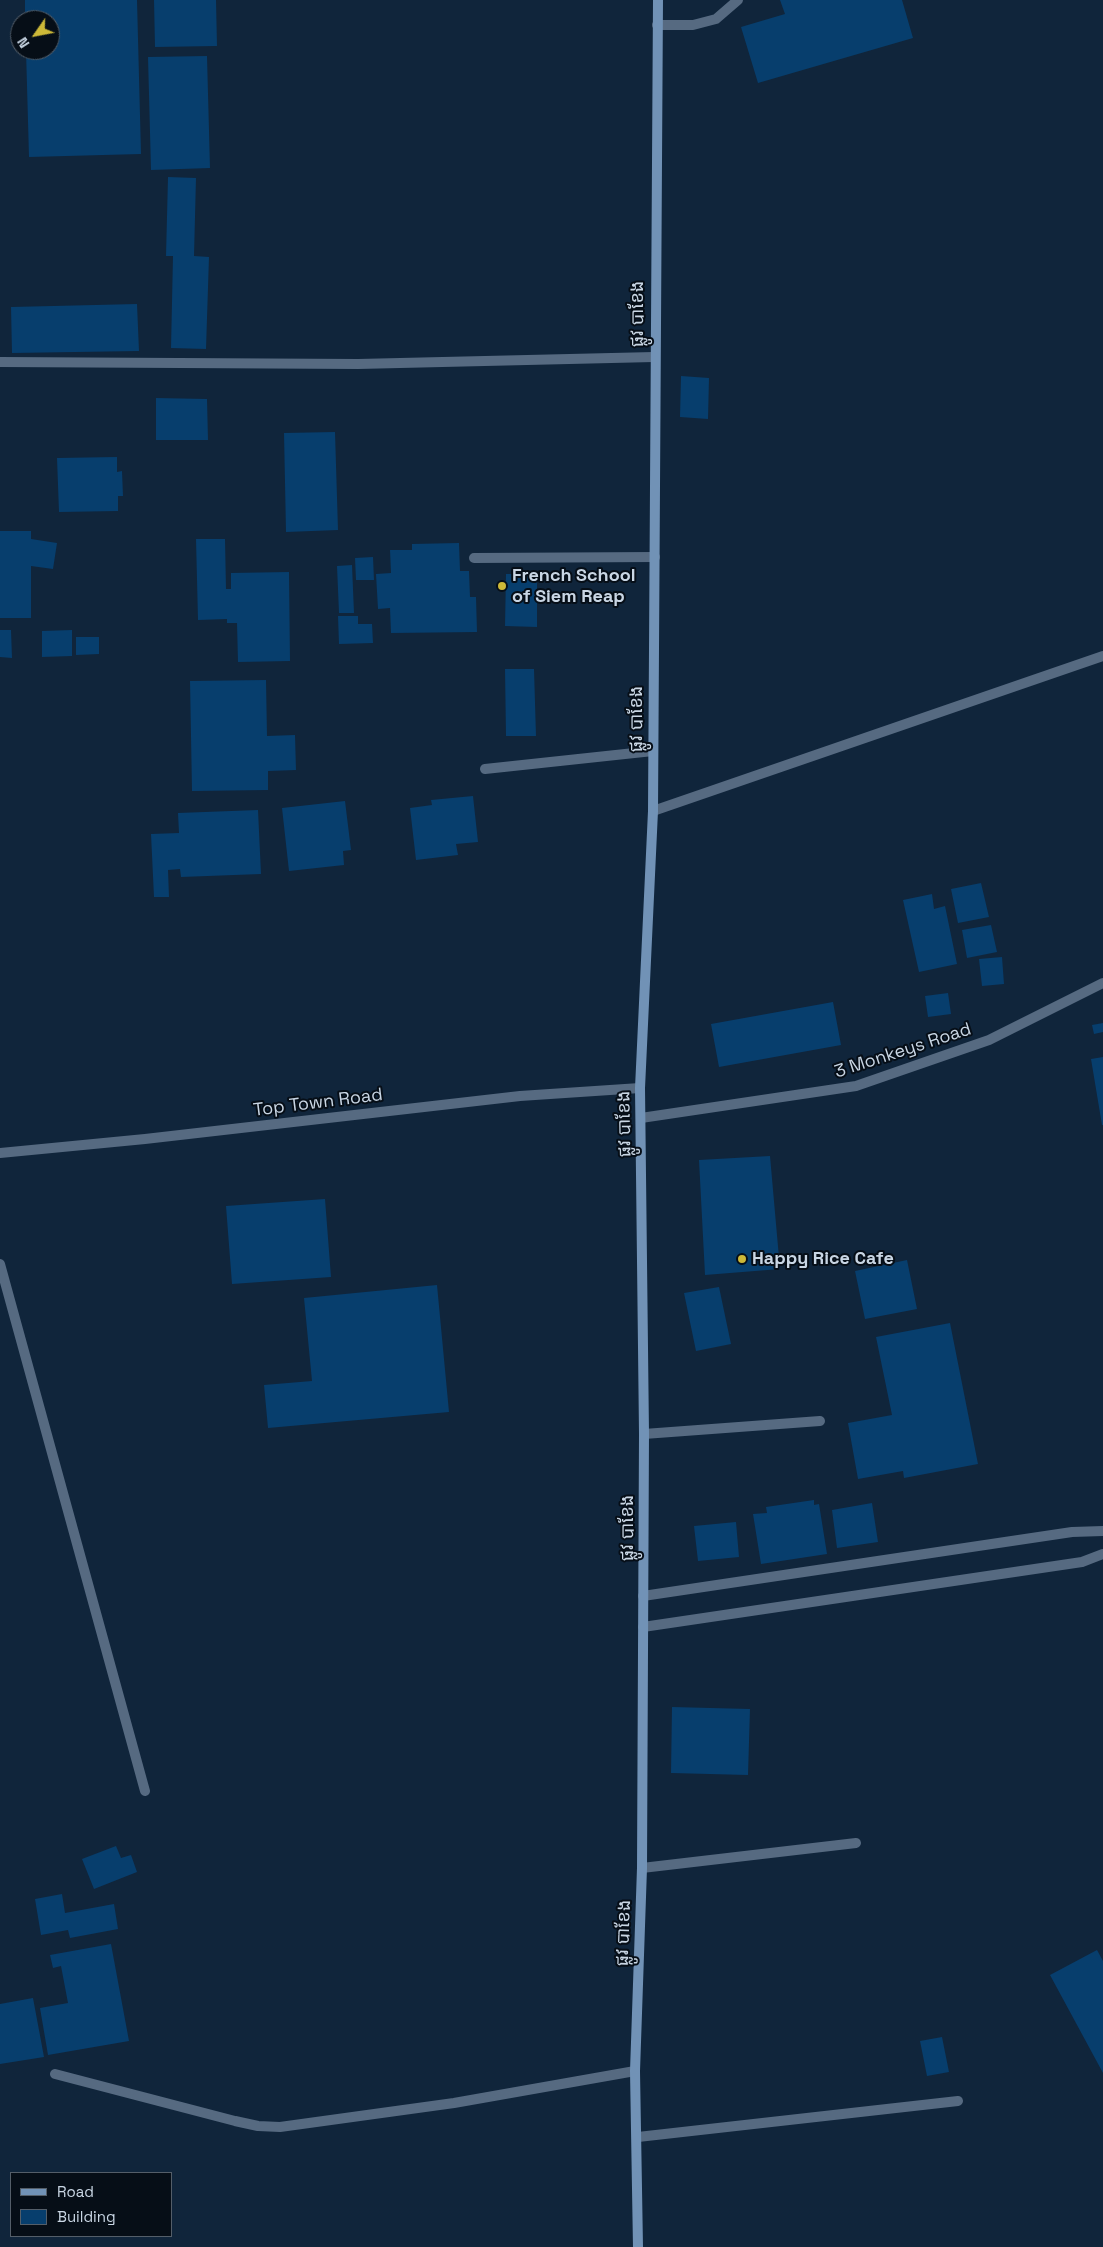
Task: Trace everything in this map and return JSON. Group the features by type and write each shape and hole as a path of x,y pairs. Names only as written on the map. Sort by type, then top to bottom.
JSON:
{"street":[{"name":"ផ្លូវ បាខែង","path":"638,2247 638,2137 635,2071 642,1868 644,1434 640,1088 653,811 654,357 658,0"},
{"path":"657,25 693,25 716,18 738,0"},
{"path":"0,362 358,364 654,357"},
{"path":"474,558 654,557"},
{"path":"653,811 1103,656"},
{"path":"484,769 653,751"},
{"name":"3 Monkeys Road","path":"641,1118 856,1086 989,1040 1103,983"},
{"name":"Top Town Road","path":"0,1153 145,1139 520,1096 640,1088"},
{"path":"0,1264 145,1791"},
{"path":"644,1434 820,1421"},
{"path":"643,1596 1072,1532 1103,1531"},
{"path":"643,1627 1082,1562 1103,1554"},
{"path":"642,1868 856,1843"},
{"path":"55,2074 235,2121 258,2126 280,2127 454,2103 635,2071"},
{"path":"638,2137 958,2101"}],"building":[{"path":"25,0 137,0 141,154 29,157 26,60 60,60 60,10 25,10"},
{"path":"154,0 216,0 217,46 155,47"},
{"path":"780,0 902,0 913,38 758,83 741,27 785,14"},
{"path":"207,56 210,168 151,170 148,57"},
{"path":"168,177 196,178 194,256 209,257 206,349 171,348 173,256 166,256"},
{"path":"137,304 139,351 12,353 11,307"},
{"path":"681,376 709,378 708,419 680,417"},
{"path":"156,398 207,399 208,440 156,440"},
{"path":"335,432 338,530 286,532 284,433"},
{"path":"117,457 117,472 122,471 123,496 118,496 118,511 59,512 57,458"},
{"path":"0,531 31,531 31,539 57,543 53,569 31,566 31,618 0,618"},
{"path":"196,539 225,539 226,589 231,589 231,573 289,572 290,661 238,662 237,623 227,623 227,619 198,620"},
{"path":"459,543 460,571 469,571 470,597 476,597 477,632 391,633 390,608 378,609 376,574 391,573 390,550 412,550 412,544"},
{"path":"373,557 374,580 356,580 355,558"},
{"path":"352,565 354,613 339,613 337,566"},
{"path":"506,574 537,574 537,627 505,626"},
{"path":"338,616 358,616 358,624 372,624 373,643 339,644"},
{"path":"0,630 11,630 12,658 0,657"},
{"path":"72,630 72,656 42,657 42,631"},
{"path":"76,637 99,637 99,654 76,655"},
{"path":"505,669 534,669 536,736 506,736"},
{"path":"266,680 267,736 295,735 296,770 268,771 268,790 192,791 190,681"},
{"path":"473,796 478,842 456,844 458,855 416,860 410,808 432,805 431,800"},
{"path":"345,801 351,850 343,851 344,865 289,871 282,808"},
{"path":"258,810 261,874 181,877 180,869 168,870 169,897 154,897 151,834 179,833 178,813"},
{"path":"981,883 989,917 958,923 951,889"},
{"path":"932,894 934,909 945,906 957,964 919,972 903,900"},
{"path":"991,925 997,952 967,958 962,930"},
{"path":"1002,957 1004,984 982,986 979,959"},
{"path":"948,993 951,1014 928,1017 925,996"},
{"path":"833,1002 841,1045 719,1067 711,1024"},
{"path":"1103,1023 1103,1032 1094,1034 1092,1025"},
{"path":"1103,1057 1103,1125 1102,1125 1091,1059"},
{"path":"770,1156 780,1269 705,1275 699,1160"},
{"path":"325,1199 331,1277 232,1284 226,1206"},
{"path":"907,1260 917,1309 865,1319 855,1271"},
{"path":"437,1285 449,1412 268,1428 264,1385 312,1381 304,1298"},
{"path":"719,1287 731,1344 696,1351 684,1293"},
{"path":"950,1323 978,1464 904,1478 903,1471 858,1479 848,1423 892,1415 876,1337"},
{"path":"814,1500 814,1505 819,1504 827,1554 761,1564 753,1514 767,1513 766,1507"},
{"path":"872,1503 878,1542 837,1548 832,1510"},
{"path":"736,1522 739,1557 698,1561 694,1526"},
{"path":"672,1707 750,1709 748,1775 671,1773"},
{"path":"116,1846 121,1858 131,1855 137,1872 94,1889 82,1859"},
{"path":"62,1894 65,1913 114,1904 118,1929 70,1938 68,1930 41,1935 35,1899"},
{"path":"111,1944 129,2041 48,2055 40,2008 68,2003 61,1966 53,1968 50,1955"},
{"path":"1097,1950 1103,1961 1103,2073 1050,1975"},
{"path":"33,1998 44,2057 0,2064 0,2004"},
{"path":"942,2037 949,2072 927,2076 920,2041"}],"place":[{"name":"French School of Siem Reap","path":"502,586"},
{"name":"Happy Rice Cafe","path":"742,1259"}]}
